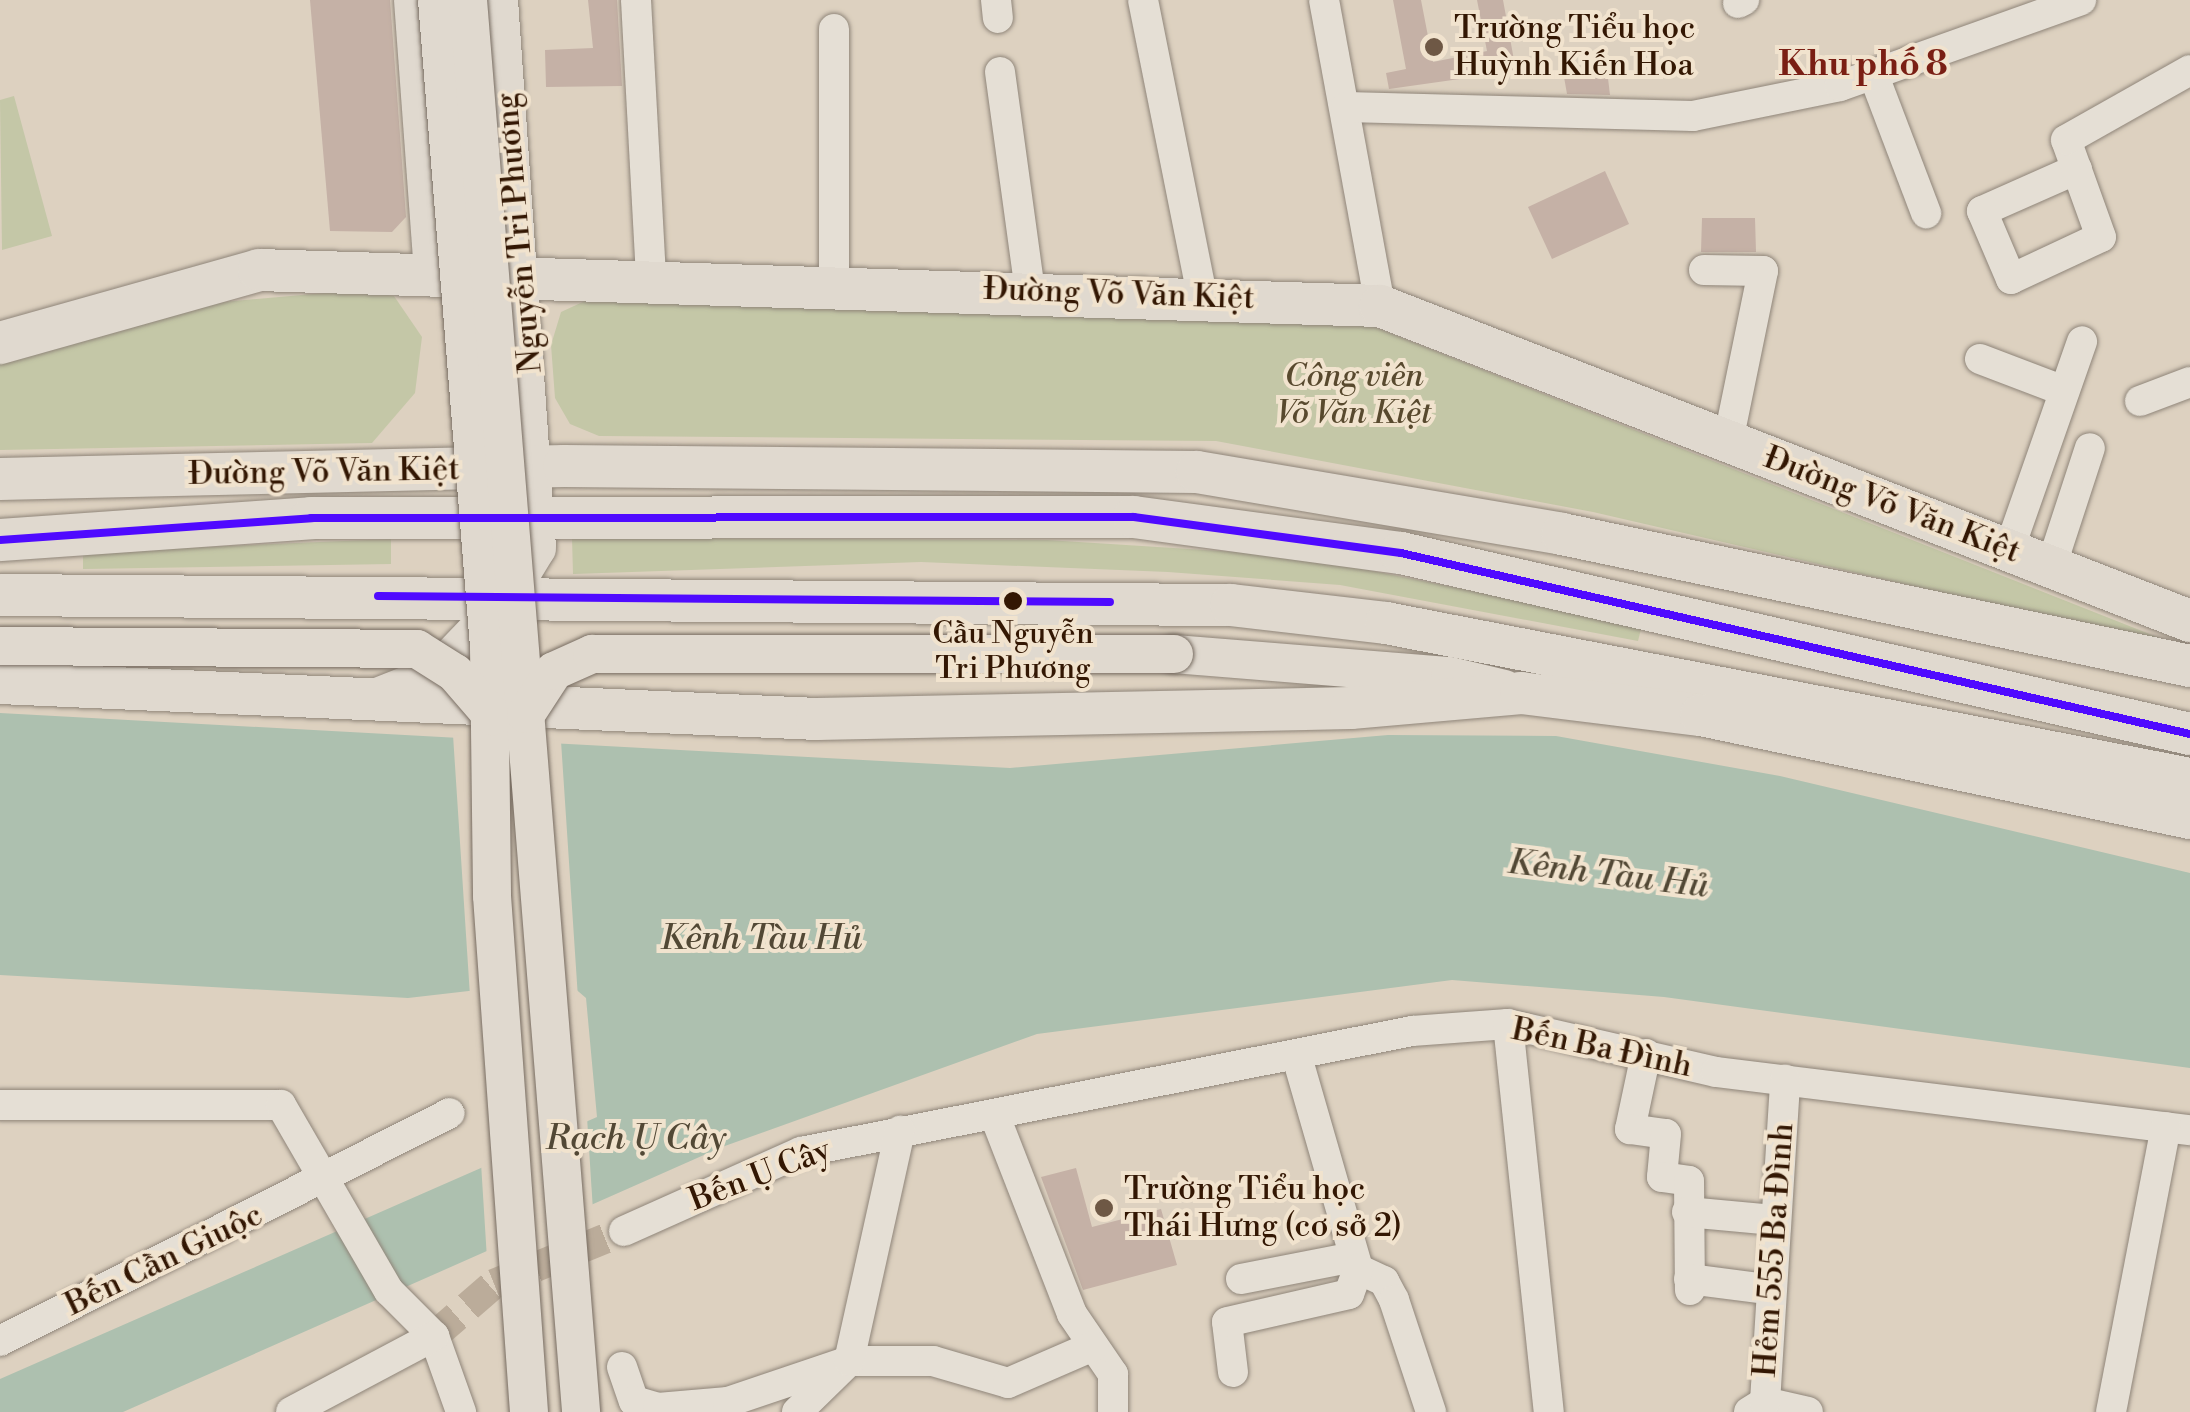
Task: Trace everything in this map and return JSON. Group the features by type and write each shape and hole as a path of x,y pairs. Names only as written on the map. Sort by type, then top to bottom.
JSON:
{"highway":[{"name":"Đường Võ Văn Kiệt","path":"0,342 222,274 523,274 1202,296 1380,306 2190,621"},
{"name":"Đường Võ Văn Kiệt","path":"0,480 538,466 976,465 1236,476 1562,534 2190,666"},
{"name":"Đường Võ Văn Kiệt","path":"0,540 261,520 540,516 1134,517 1296,536 2190,734"},
{"path":"0,595 1231,605 1386,623 1852,710 2190,779"},
{"path":"0,683 369,700 1026,718 1521,693 1701,716 2190,818"},
{"path":"1701,716 1852,710"}],"main road":[{"path":"413,0 433,272"},
{"path":"437,0 580,1412"},
{"path":"468,0 509,715 492,896 529,1412"},
{"name":"Nguyễn Tri Phương","path":"369,700 435,674 504,602 537,548 538,466 498,0"},
{"path":"428,195 516,193"},
{"path":"0,646 417,649 509,715"},
{"path":"509,715 571,658 632,652 1174,654 1450,676 1521,693"}],"street":[{"path":"636,0 651,278"},
{"path":"1143,0 1202,296"},
{"path":"1324,0 1380,306"},
{"path":"1346,106 1693,116 1874,76 2081,0"},
{"path":"834,29 834,284"},
{"path":"2077,170 2066,140 2190,70"},
{"path":"1000,72 1030,292"},
{"path":"1874,76 1926,213"},
{"path":"1704,270 1763,271 1728,442"},
{"path":"2009,550 2082,341"},
{"path":"1980,360 2064,391"},
{"path":"2140,400 2190,382"},
{"path":"2051,566 2090,448"},
{"path":"1508,1024 1549,1412"},
{"name":"Bến Ba Đình","path":"900,1131 996,1118 1412,1030 1508,1024 1785,1080 2178,1129"},
{"path":"1646,1054 1630,1129 1666,1134 1662,1177 1690,1181 1686,1212 1689,1284 1768,1289"},
{"path":"1233,1372 1227,1322 1349,1294 1356,1263 1297,1057"},
{"name":"Hẻm 555 Ba Đình","path":"1762,1409 1785,1080"},
{"path":"0,1105 281,1106 346,1205 389,1291 434,1336 461,1412"},
{"name":"Bến Cần Giuộc","path":"0,1341 329,1178 450,1113"},
{"path":"996,1118 1072,1314 1113,1374 1113,1412"},
{"path":"2111,1412 2178,1129"},
{"path":"797,1412 849,1361 900,1131"},
{"name":"Bến Ụ Cây","path":"624,1231 801,1152 900,1131"},
{"path":"1686,1212 1774,1220"},
{"path":"1241,1279 1356,1263 1389,1290 1431,1412"},
{"path":"291,1412 434,1336"},
{"path":"622,1367 634,1401 658,1408 728,1402 849,1361 933,1361 989,1384 1093,1346"},
{"path":"1762,1409 1808,1412"}],"green space":[{"path":"14,96 52,236 2,250 0,100"},
{"path":"358,290 394,296 422,337 415,393 372,443 0,450 0,363 212,303"},
{"name":"Công viên Võ Văn Kiệt","path":"587,300 1367,324 2190,650 1593,512 1216,441 599,436 570,424 555,398 551,345 561,312"},
{"path":"572,538 1047,540 1298,556 1642,625 1638,641 1340,585 1168,572 921,562 573,574"},
{"path":"391,539 391,564 83,569 83,552"}],"water":[{"name":"Kênh Tàu Hủ","path":"0,713 1010,768 1388,735 1556,736 1780,776 2190,873 2190,1068 1664,997 1452,980 1037,1034 722,1147 123,1412 0,1412 0,1379 597,1117 586,998 565,980 408,998 0,975"}],"pier":[{"path":"453,735 561,741 578,998 564,985 470,996"},
{"path":"587,1117 593,1211 487,1259 481,1163"}],"building":[{"path":"310,0 390,0 406,217 392,232 330,231"},
{"path":"588,0 617,0 622,86 546,87 545,50 593,48"},
{"path":"1393,0 1421,0 1433,62 1487,51 1477,0 1503,0 1516,71 1389,89 1386,73 1406,69"},
{"path":"1607,70 1610,95 1567,94 1564,77"},
{"path":"1605,171 1629,224 1552,259 1528,207"},
{"path":"1702,218 1755,218 1756,252 1701,252"},
{"path":"1076,1168 1092,1227 1161,1209 1177,1265 1083,1290 1041,1177"}],"tunnel":[{"path":"434,1336 494,1284 624,1231"}],"transit line":[{"path":"0,540 311,518 1134,517 1401,553 2190,734"},
{"path":"378,596 1110,602"}],"place":[{"name":"Trường Tiểu học Huỳnh Kiến Hoa","path":"1434,47"},
{"name":"Cầu Nguyễn Tri Phương","path":"1013,601"},
{"name":"Trường Tiểu học Thái Hưng (cơ sở 2)","path":"1104,1208"}],"district":[{"name":"Khu phố 8","path":"1863,65"}],"water label":[{"name":"Rạch Ụ Cây","path":"636,1139"}]}
